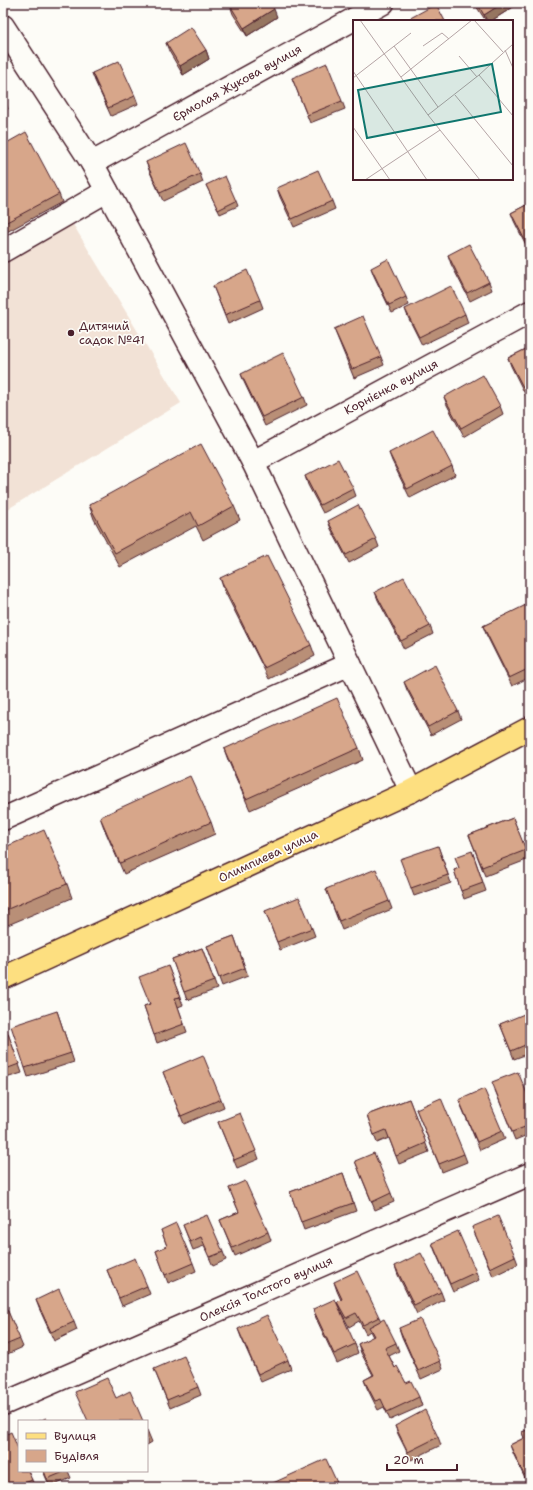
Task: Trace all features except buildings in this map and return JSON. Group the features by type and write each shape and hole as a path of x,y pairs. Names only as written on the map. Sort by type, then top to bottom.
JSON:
{"main road":[{"name":"Олимпиева улица","path":"3,978 411,791 530,728"}],"street":[{"name":"Єрмолая Жукова вулиця","path":"92,163 383,3"},
{"path":"3,26 92,163 253,462 411,791"},
{"path":"3,251 107,192"},
{"name":"Корнієнка вулиця","path":"253,462 530,312"},
{"path":"3,819 350,664"},
{"name":"Олексія Толстого вулиця","path":"3,1404 530,1174"}],"shaded area":[{"name":"Дитячий садок №41","path":"71,221 181,403 3,512 3,263"}],"place":[{"name":"Дитячий садок №41","path":"71,333"}]}
